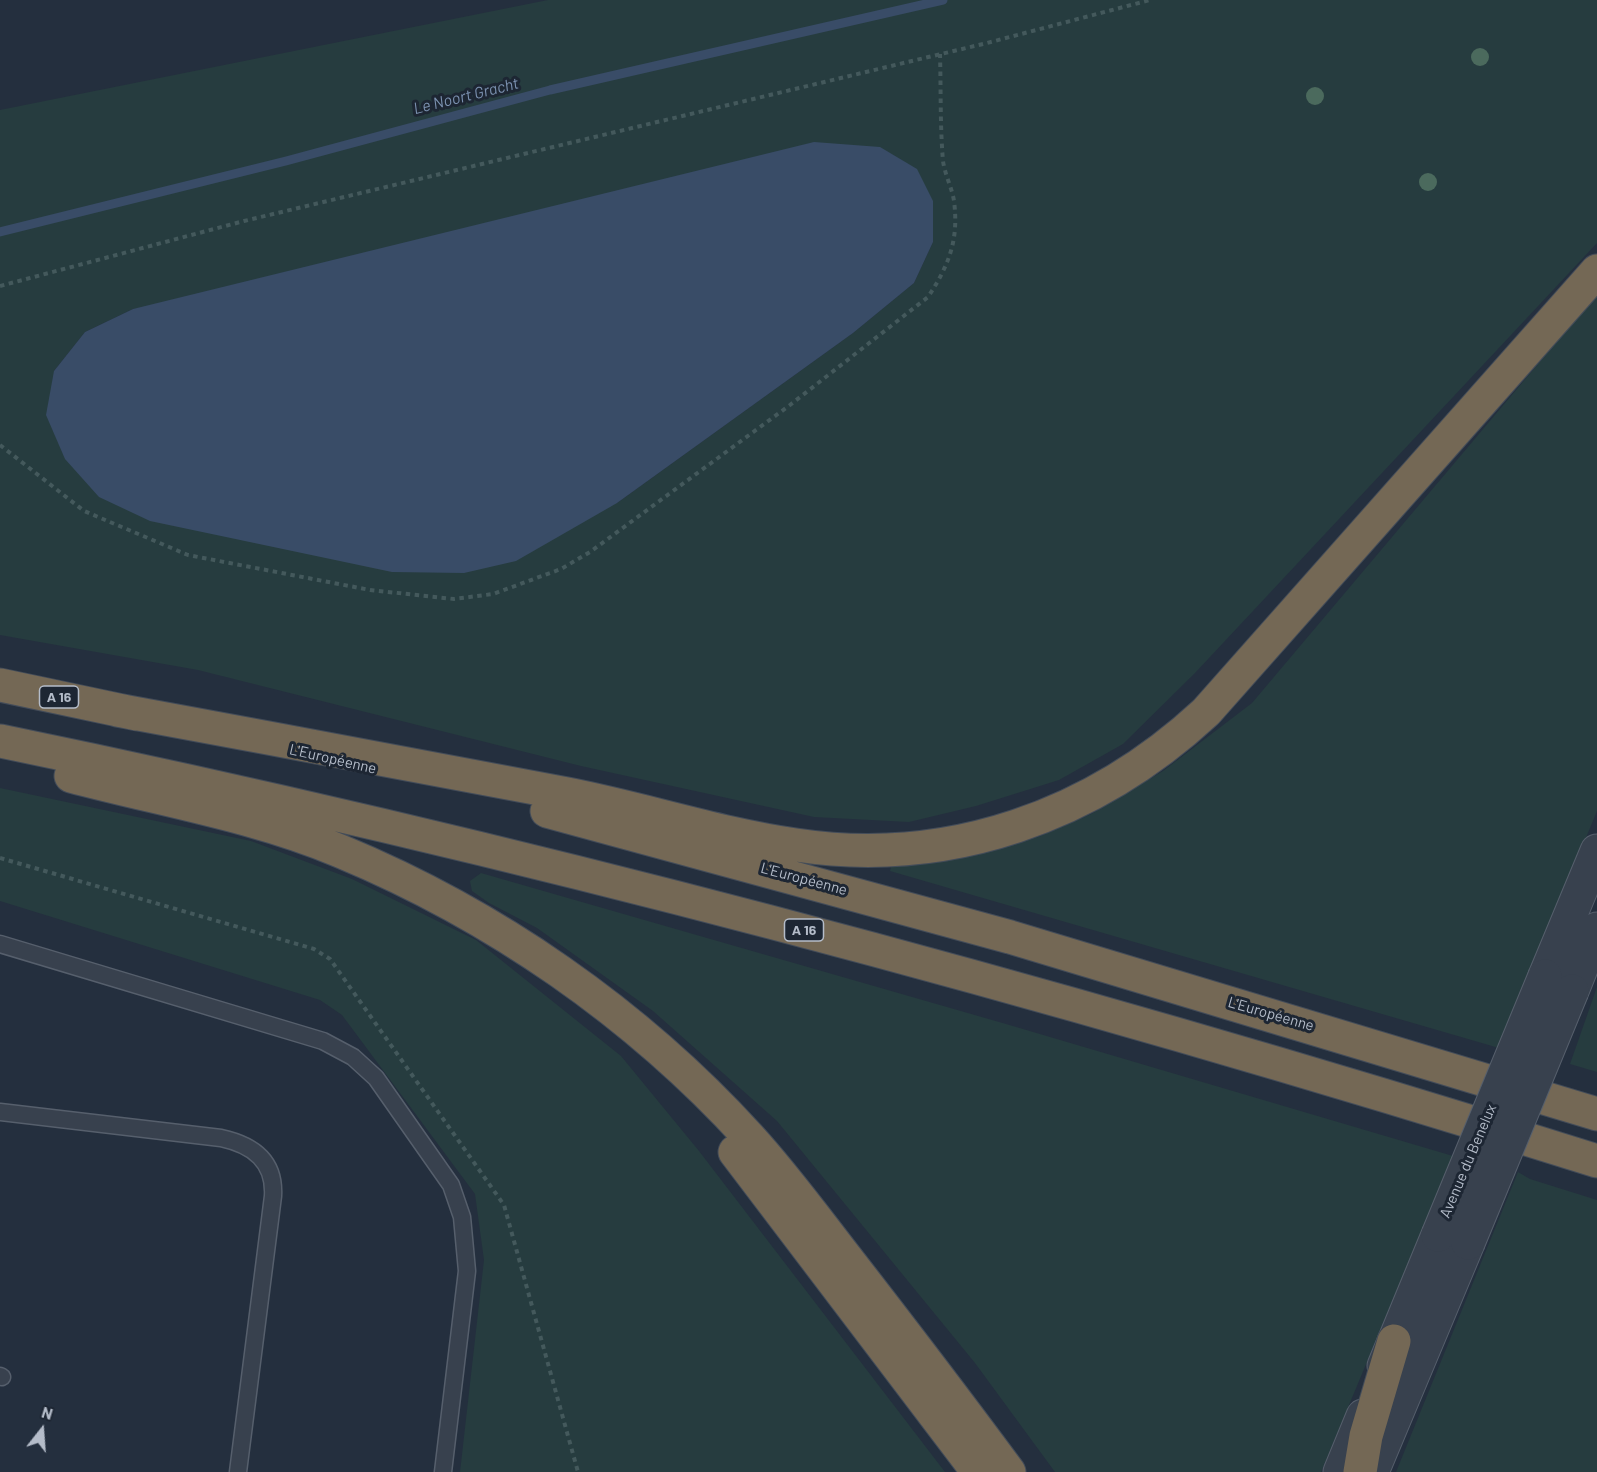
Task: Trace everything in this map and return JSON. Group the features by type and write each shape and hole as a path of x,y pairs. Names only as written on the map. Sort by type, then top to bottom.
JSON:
{"highway":[{"path":"117,710 567,794 800,846 849,850 900,848 960,840 1018,826 1063,810 1107,788 1168,745 1206,712 1597,271"},
{"name":"L'Européenne","path":"0,684 467,791 844,890 1325,1030 1597,1114"},
{"name":"A 16","path":"0,741 353,817 788,926 1239,1053 1597,1161"},
{"path":"0,756 116,788 234,816 338,850 403,878 492,926 550,965 627,1024 696,1083 769,1160 1010,1472"},
{"path":"627,1024 706,1114 978,1472"},
{"path":"1360,1472 1366,1436 1394,1341"}],"street":[{"name":"Avenue du Benelux","path":"1372,1472 1453,1239 1559,984 1597,851"},
{"name":"Avenue du Benelux","path":"1559,984 1597,929"},
{"name":"Avenue du Benelux","path":"1340,1472 1394,1341 1453,1239"}],"lane":[{"path":"0,944 323,1041 353,1057 376,1078 451,1185 466,1234 467,1271 443,1472"},
{"path":"0,1112 221,1138 241,1143 266,1161 273,1177 273,1196 238,1472"}],"path":[{"path":"0,286 267,215 940,54 1150,0"},
{"path":"0,445 84,511 188,555 370,591 454,598 494,594 561,569 590,552 790,405 928,297 944,273 956,238 954,200 944,169 941,139 940,54"}],"green space":[{"path":"548,0 1597,0 1597,243 1195,673 1123,744 1059,780 976,806 909,822 814,817 581,766 198,670 0,635 0,110","holes":["933,201 933,242 914,283 853,333 617,503 54,371 85,332 133,309"]},
{"path":"1597,294 1597,811 1499,1048 890,871 892,864 938,860 1038,837 1091,814 1163,771 1252,703"},
{"path":"0,788 251,841 352,879 476,940 621,1056 699,1151 945,1472 460,1472 484,1260 475,1194 342,1015 320,1000 0,901"},
{"path":"481,873 1453,1156 1321,1472 1055,1472 975,1363 777,1121 653,1011 537,928 489,903 472,891 470,881"},
{"path":"1597,987 1597,1072 1570,1064"},
{"path":"1518,1172 1530,1179 1597,1200 1597,1472 1396,1472"}],"water":[{"path":"814,142 880,147 917,169 933,201 933,242 914,283 853,333 617,503 516,561 464,573 392,572 150,521 99,497 65,459 46,415 54,371 85,332 133,309"}],"waterway":[{"name":"Le Noort Gracht","path":"0,232 286,161 550,90 943,0"}]}
